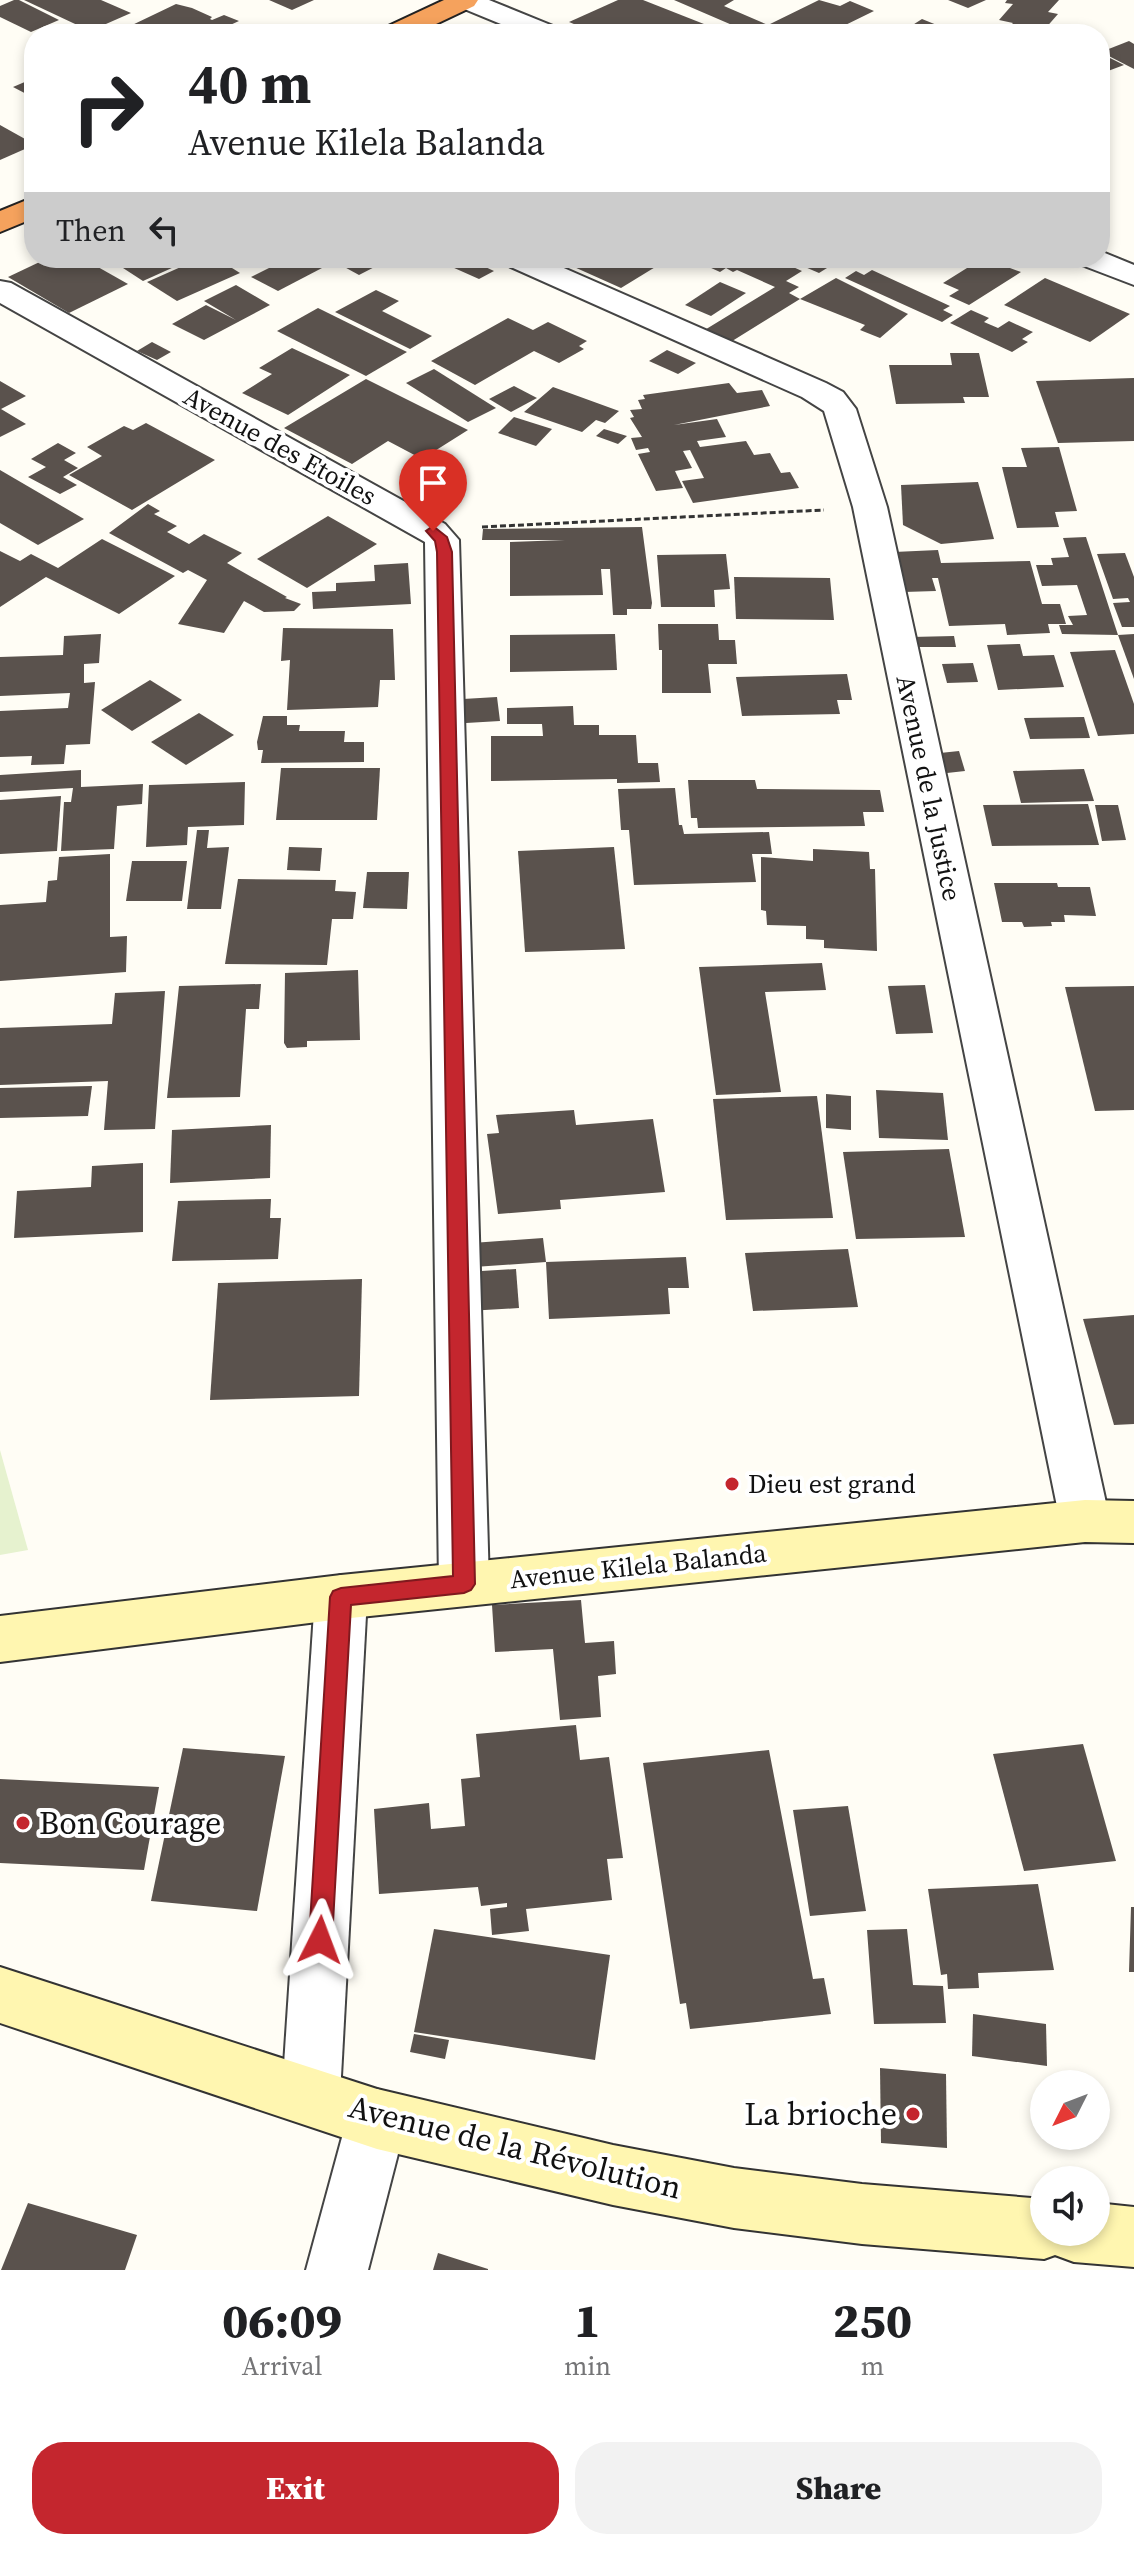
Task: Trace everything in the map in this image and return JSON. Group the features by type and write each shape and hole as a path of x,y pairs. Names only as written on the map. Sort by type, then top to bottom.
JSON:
{"highway":[{"path":"415,24 466,0"},
{"path":"0,223 24,211"}],"main road":[{"name":"Avenue Kilela Balanda","path":"0,1639 464,1584 1085,1521 1134,1522"},
{"name":"Avenue de la Révolution","path":"0,1995 377,2119 613,2175 734,2198 862,2214 1030,2228"},
{"path":"1110,2235 1134,2237"}],"street":[{"path":"466,0 524,24"},
{"path":"1110,266 1134,276"},
{"name":"Avenue de la Justice","path":"537,268 831,399 846,424 870,507 1085,1521"},
{"name":"Avenue des Etoiles","path":"0,290 433,531"},
{"path":"433,531 442,540 445,552 464,1584"},
{"path":"311,2095 341,1597"},
{"path":"337,2270 377,2119"}],"path":[{"path":"433,531 870,507"}],"green space":[{"path":"0,1450 28,1550 0,1555"}],"building":[{"path":"19,0 59,20 50,24 24,24 24,29 0,17 0,6"},
{"path":"24,0 101,0 131,13 106,24 75,24"},
{"path":"269,0 314,0 292,10"},
{"path":"618,0 643,0 704,24 574,24 569,22"},
{"path":"674,0 734,0 724,6 766,24 730,24"},
{"path":"819,0 840,6 850,1 874,11 847,24 770,24"},
{"path":"948,0 986,0 968,8"},
{"path":"1007,0 1059,0 1048,12 1058,14 1049,24 1012,24 999,20 1013,4 1005,3"},
{"path":"176,4 192,8 212,17 212,20 224,15 239,21 232,24 134,24"},
{"path":"922,19 934,24 914,24"},
{"path":"1129,41 1134,44 1134,69 1110,57 1110,48"},
{"path":"1110,58 1124,65 1110,70"},
{"path":"24,82 24,93 13,87"},
{"path":"0,125 24,138 24,149 0,160"},
{"path":"27,268 100,268 128,284 69,313 8,277"},
{"path":"123,268 172,268 143,281"},
{"path":"178,268 232,268 240,273 177,301 147,282"},
{"path":"269,268 322,268 278,291 251,277"},
{"path":"346,268 373,268 359,275"},
{"path":"454,268 488,268 494,271 479,279"},
{"path":"576,268 654,268 621,288"},
{"path":"726,268 795,268 802,271 786,281 799,287 789,293 800,299 729,343 703,331 775,287 737,270 733,272"},
{"path":"807,268 827,268 819,273"},
{"path":"967,268 1010,268 1021,272 969,305 949,296 959,290 943,283"},
{"path":"872,270 950,306 943,310 953,315 942,322 845,278 856,271 864,275"},
{"path":"836,278 908,314 880,338 860,330 865,325 800,299"},
{"path":"1045,278 1130,314 1090,342 1004,305"},
{"path":"720,282 746,293 711,316 685,305"},
{"path":"236,285 270,305 204,340 172,324 206,305 236,320 204,301"},
{"path":"376,290 399,301 382,311 432,336 410,349 335,312"},
{"path":"318,308 407,352 366,376 277,331"},
{"path":"971,310 989,318 984,322 998,328 1009,321 1033,332 1022,339 1028,342 1012,352 950,323"},
{"path":"508,318 533,330 548,322 587,341 579,346 584,349 559,363 534,351 475,385 431,361"},
{"path":"152,342 171,352 157,360 137,351"},
{"path":"292,348 350,375 288,415 242,393 272,374 259,368"},
{"path":"667,350 696,363 678,374 649,361"},
{"path":"950,353 979,353 989,397 963,397 965,403 896,404 889,365 952,365"},
{"path":"434,369 496,408 468,422 406,383"},
{"path":"1134,378 1134,441 1058,443 1036,381"},
{"path":"366,379 468,430 422,459 388,441 352,464 284,428"},
{"path":"0,381 26,396 1,409 26,424 0,437"},
{"path":"729,383 737,393 762,390 770,406 674,425 717,419 726,437 697,441 700,447 746,441 754,455 770,453 781,473 790,472 799,488 693,503 682,481 704,478 690,450 683,451 692,468 675,471 683,488 656,491 638,454 650,452 648,448 636,450 631,438 642,437 630,418 634,417 630,410 642,409 638,400 645,399 643,395"},
{"path":"514,386 537,398 511,412 489,399"},
{"path":"553,387 619,411 605,423 596,420 582,432 524,412"},
{"path":"514,417 552,429 536,446 498,433"},
{"path":"146,423 215,460 132,510 69,475 102,456 87,447 124,426 133,430"},
{"path":"604,429 627,436 618,444 596,436"},
{"path":"58,443 76,453 64,460 78,468 63,477 77,485 60,494 28,477 46,467 31,459"},
{"path":"1059,447 1077,511 1055,512 1059,527 1017,528 1002,467 1027,467 1021,448"},
{"path":"0,470 84,519 38,545 0,523"},
{"path":"978,482 994,539 941,544 903,525 901,485"},
{"path":"148,504 160,511 154,514 177,526 167,532 189,544 204,534 242,553 227,563 285,598 301,604 294,611 264,612 244,601 224,633 178,624 207,580 188,570 183,573 109,533"},
{"path":"328,516 377,544 307,588 257,559"},
{"path":"642,527 651,609 627,609 627,615 613,615 610,569 601,569 603,595 510,596 510,542 565,540 482,540 483,529"},
{"path":"1086,537 1118,635 1062,634 1059,625 1073,625 1068,616 1087,615 1077,585 1042,586 1036,565 1053,565 1051,558 1069,557 1063,538"},
{"path":"102,539 175,576 119,614 46,577 0,607 0,551 20,561 31,554 58,568"},
{"path":"938,550 941,563 1030,561 1042,604 1060,604 1066,624 1048,624 1050,633 1007,635 1005,624 949,626 938,578 932,578 936,591 904,592 894,552"},
{"path":"1125,553 1134,577 1134,627 1122,627 1113,603 1130,602 1128,598 1113,599 1097,554"},
{"path":"726,554 730,589 714,590 715,607 661,607 657,555"},
{"path":"408,563 411,604 313,609 312,592 336,591 336,583 375,581 374,565"},
{"path":"734,577 830,578 834,620 736,619"},
{"path":"658,624 718,624 719,640 735,640 737,664 708,664 711,693 662,693 662,650 659,650"},
{"path":"283,628 393,629 395,680 380,680 378,707 287,710 290,660 281,661"},
{"path":"101,634 99,663 84,664 84,683 95,682 90,744 66,745 64,764 31,765 32,756 0,757 0,711 68,708 70,693 0,696 0,657 63,655 64,636"},
{"path":"615,634 617,670 510,672 510,635"},
{"path":"1134,634 1134,679 1118,635"},
{"path":"954,636 956,647 913,647 911,637"},
{"path":"1020,644 1023,656 1054,655 1064,687 998,690 987,645"},
{"path":"1115,650 1134,704 1134,734 1098,736 1070,652"},
{"path":"973,663 978,682 947,683 942,664"},
{"path":"847,674 852,700 837,700 840,714 742,716 736,677"},
{"path":"150,680 182,700 132,731 101,710"},
{"path":"497,697 500,721 466,723 463,699"},
{"path":"573,706 574,725 599,725 599,735 636,735 638,763 658,763 660,782 617,783 617,779 491,781 491,736 543,736 542,724 507,724 507,708"},
{"path":"199,713 234,735 186,765 151,742"},
{"path":"263,716 287,716 287,725 300,725 299,731 345,731 344,742 364,742 364,762 261,763 263,750 258,750 257,742"},
{"path":"1084,717 1090,738 1030,739 1024,718"},
{"path":"959,751 965,771 947,773 940,753"},
{"path":"281,768 380,768 377,820 276,820"},
{"path":"1084,769 1094,801 1021,803 1013,771"},
{"path":"81,770 81,787 143,784 142,804 117,806 114,849 61,851 64,802 71,802 73,788 0,792 0,775"},
{"path":"688,780 755,780 757,789 880,790 884,812 863,812 865,826 698,828 697,818 691,818"},
{"path":"245,782 244,825 188,827 187,845 146,847 149,785"},
{"path":"675,788 679,825 682,825 684,834 769,832 772,854 752,854 756,882 634,885 629,830 621,830 618,789"},
{"path":"61,796 57,851 0,854 0,800"},
{"path":"1088,804 1099,845 992,846 983,805"},
{"path":"1095,805 1118,805 1126,840 1102,841"},
{"path":"197,830 209,830 207,848 229,847 221,909 187,909"},
{"path":"289,847 322,848 320,871 287,870"},
{"path":"614,847 625,949 525,952 518,851"},
{"path":"813,849 869,852 870,869 875,869 877,951 824,948 824,940 806,939 806,926 767,925 766,911 761,910 761,857 813,861"},
{"path":"110,854 110,937 127,936 126,972 0,981 0,905 46,902 48,881 57,880 59,857"},
{"path":"132,861 187,861 182,901 126,901"},
{"path":"367,872 409,872 407,909 363,908"},
{"path":"238,879 336,880 335,891 356,892 353,919 332,919 327,965 225,964"},
{"path":"994,883 1057,883 1058,887 1090,887 1096,916 1064,915 1065,922 1051,922 1052,926 1024,927 1022,922 1002,922"},
{"path":"822,963 826,990 765,992 781,1092 716,1095 699,967"},
{"path":"358,970 360,1040 307,1041 307,1047 287,1048 284,1043 285,973"},
{"path":"261,984 259,1009 246,1009 240,1097 167,1098 179,986"},
{"path":"925,985 933,1033 896,1034 888,986"},
{"path":"1134,986 1134,1110 1095,1111 1065,987"},
{"path":"165,991 155,1129 104,1130 108,1081 0,1085 0,1028 112,1024 115,993"},
{"path":"92,1086 88,1116 0,1118 0,1088"},
{"path":"876,1090 943,1093 948,1140 879,1138"},
{"path":"826,1094 851,1096 851,1130 826,1128"},
{"path":"817,1096 833,1218 726,1220 713,1099"},
{"path":"574,1110 576,1125 653,1119 665,1192 560,1200 561,1209 498,1214 487,1134 499,1133 496,1115"},
{"path":"271,1125 270,1178 170,1183 172,1130"},
{"path":"949,1149 965,1237 856,1239 843,1152"},
{"path":"143,1163 143,1232 14,1238 17,1191 91,1187 92,1166"},
{"path":"271,1199 270,1218 281,1218 278,1259 172,1261 178,1201"},
{"path":"543,1238 546,1262 474,1267 472,1243"},
{"path":"848,1249 858,1307 753,1311 745,1253"},
{"path":"686,1257 689,1288 668,1288 670,1314 549,1319 546,1262"},
{"path":"516,1269 519,1308 468,1311 465,1272"},
{"path":"362,1279 359,1396 210,1400 218,1283"},
{"path":"1134,1315 1134,1424 1114,1425 1083,1319"},
{"path":"581,1600 585,1643 614,1641 616,1674 598,1676 601,1717 560,1720 553,1649 495,1652 492,1605"},
{"path":"576,1725 580,1760 609,1757 623,1858 607,1859 612,1900 526,1909 529,1931 492,1935 490,1909 507,1907 507,1903 481,1906 478,1887 379,1894 374,1809 429,1803 431,1829 465,1826 461,1779 480,1777 476,1734"},
{"path":"1083,1744 1116,1861 1024,1871 993,1754"},
{"path":"183,1748 285,1756 257,1911 151,1901"},
{"path":"769,1750 813,1979 824,1978 831,2014 690,2029 686,2003 680,2004 643,1763"},
{"path":"0,1779 159,1787 144,1870 0,1863"},
{"path":"848,1806 866,1911 810,1916 793,1810"},
{"path":"1038,1884 1054,1970 978,1973 979,1988 948,1989 947,1974 941,1975 928,1889"},
{"path":"1131,1907 1134,1907 1134,1972 1129,1972"},
{"path":"434,1929 610,1955 595,2060 414,2032"},
{"path":"907,1929 913,1985 943,1986 946,2023 874,2024 867,1930"},
{"path":"973,2014 1046,2024 1047,2066 972,2056"},
{"path":"414,2034 449,2040 445,2059 410,2052"},
{"path":"880,2068 946,2074 947,2148 881,2143"},
{"path":"28,2203 137,2235 125,2270 1,2270"},
{"path":"438,2253 488,2269 488,2270 433,2270"}],"place":[{"name":"Dieu est grand","path":"732,1484"},
{"name":"Bon Courage","path":"23,1823"},
{"name":"La brioche","path":"913,2114"}],"route":[{"path":"320,1940 341,1597 464,1584 445,552 442,540 433,531"}]}
